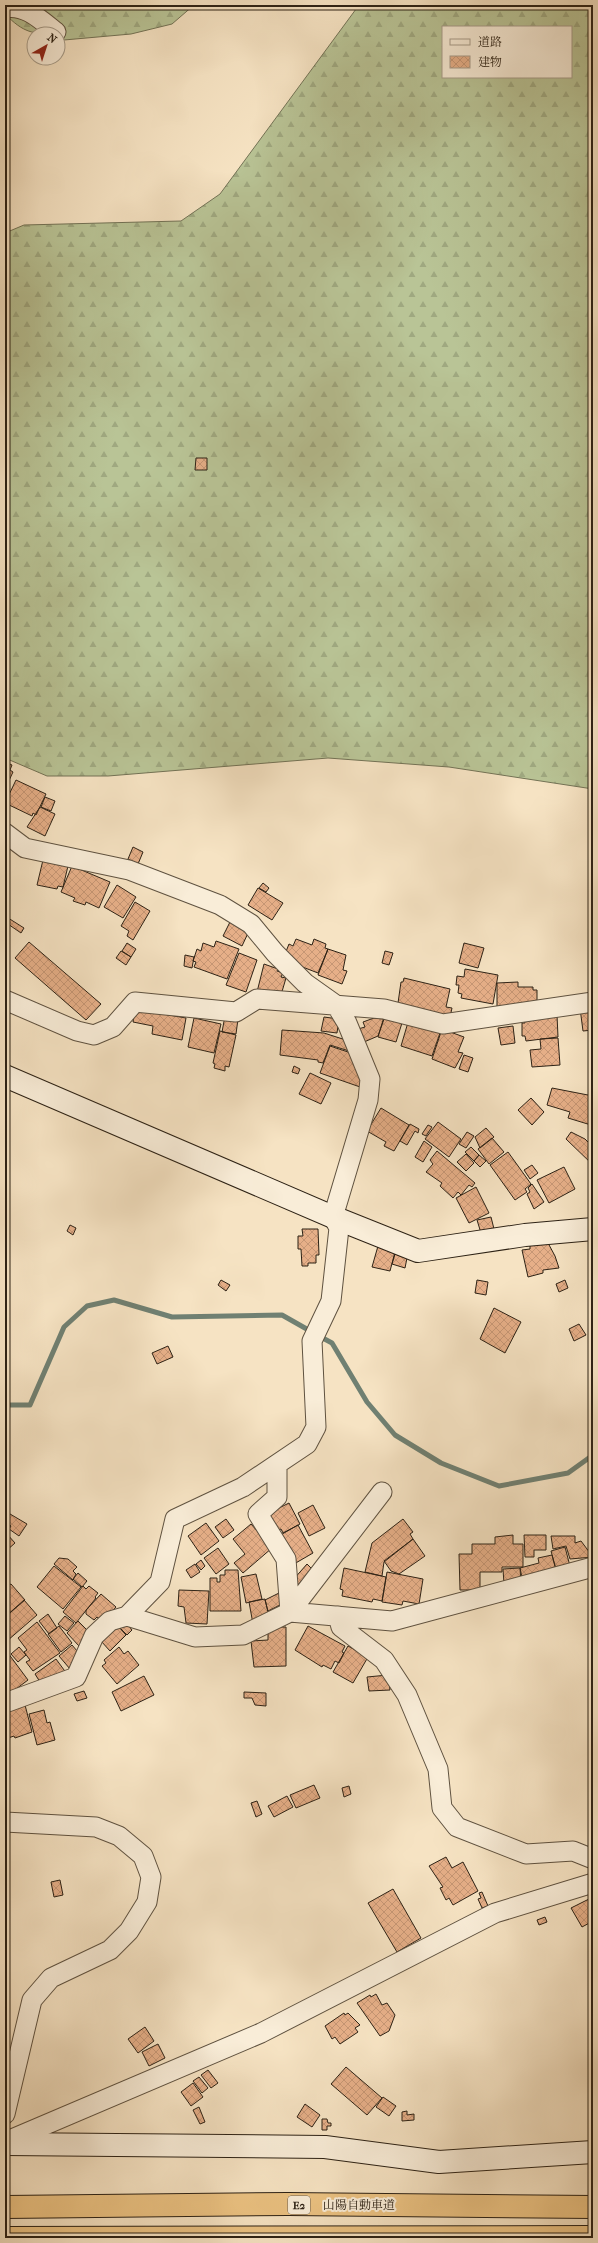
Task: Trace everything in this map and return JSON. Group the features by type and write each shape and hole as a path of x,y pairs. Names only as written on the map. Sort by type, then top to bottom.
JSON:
{"highway":[{"name":"山陽自動車道","path":"5,2207 280,2204 593,2206"},
{"path":"5,2238 593,2238"}],"street":[{"path":"5,8 15,6 34,15 48,26"},
{"path":"5,833 25,848 129,870 220,905 251,924 275,954 305,983 336,1005 347,1023 370,1079 368,1100 332,1217 339,1228 331,1301 312,1341 316,1427 307,1444 277,1466 243,1487 175,1519 160,1582 127,1616 110,1621 94,1636 76,1677 5,1703"},
{"path":"5,1000 77,1031 94,1036 113,1027 134,1002 236,1012 256,999 384,1008 443,1024 593,1002"},
{"path":"5,1076 332,1217 418,1251 525,1235 593,1229"},
{"path":"277,1466 277,1497 258,1514 286,1559 290,1612"},
{"path":"127,1616 195,1637 243,1635 290,1612 382,1492"},
{"path":"290,1612 392,1621 593,1567"},
{"path":"338,1616 340,1627 384,1660 407,1695 438,1769 442,1808 457,1827 526,1854 573,1851 593,1858"},
{"path":"5,1822 96,1827 102,1829 119,1836 143,1856 151,1877 147,1902 124,1936 110,1950 51,1978 32,2000 5,2114"},
{"path":"5,2143 260,2033 495,1913 593,1884"},
{"path":"5,2143 325,2147 439,2162 593,2152"}],"green space":[{"path":"5,5 194,5 172,24 131,34 66,40 66,26 26,26 26,30 5,14"},
{"path":"359,5 593,5 593,789 449,767 328,758 108,776 47,776 5,758 5,233 24,225 181,221 220,194"}],"building":[{"path":"196,458 207,458 207,470 195,470"},
{"path":"5,762 12,765 10,770 13,772 5,789"},
{"path":"16,780 46,794 36,815 33,813 32,816 5,803"},
{"path":"45,797 55,801 51,811 41,807"},
{"path":"40,807 55,814 45,836 27,827"},
{"path":"133,847 143,852 138,864 128,859"},
{"path":"43,860 68,866 63,887 58,886 57,889 37,885"},
{"path":"72,866 110,882 99,908 86,902 85,905 73,901 75,898 61,892"},
{"path":"263,883 269,888 266,892 259,888"},
{"path":"117,885 136,897 123,918 104,907"},
{"path":"258,888 283,903 272,920 248,905"},
{"path":"135,902 150,911 133,940 127,936 129,931 121,926"},
{"path":"5,916 24,928 21,933 5,922"},
{"path":"231,920 249,931 242,946 223,936"},
{"path":"296,939 312,945 314,939 326,944 325,948 328,949 318,973 287,961 285,954 289,944 293,946"},
{"path":"216,941 239,949 227,979 194,967 196,962 193,961 197,949 201,951 203,943 214,947"},
{"path":"29,942 101,1004 86,1020 15,958"},
{"path":"127,943 136,949 131,957 122,951"},
{"path":"464,943 484,948 478,968 459,963"},
{"path":"328,949 346,955 343,970 347,971 342,984 318,975"},
{"path":"121,951 131,957 126,965 116,958"},
{"path":"385,951 393,953 389,965 382,963"},
{"path":"239,953 257,960 246,992 226,985"},
{"path":"185,955 194,957 192,968 184,966"},
{"path":"264,964 278,969 277,971 283,973 281,977 286,978 281,995 257,992"},
{"path":"465,969 498,975 493,1004 461,998 462,994 458,993 459,985 456,985 457,976 464,977"},
{"path":"404,978 450,989 446,1007 452,1008 450,1017 398,1003 401,982 403,982"},
{"path":"518,982 518,987 533,987 533,990 537,990 537,1004 497,1010 497,983"},
{"path":"593,1007 593,1030 583,1031 580,1008"},
{"path":"140,1010 186,1018 182,1040 152,1034 153,1026 133,1022 135,1011"},
{"path":"557,1015 558,1037 526,1041 525,1036 522,1036 522,1023 525,1023 524,1017"},
{"path":"225,1016 238,1019 236,1034 222,1032"},
{"path":"324,1017 339,1019 337,1033 321,1031"},
{"path":"384,1017 402,1023 396,1042 378,1037"},
{"path":"194,1018 221,1024 214,1053 188,1047"},
{"path":"374,1018 384,1019 378,1036 364,1042 358,1029 365,1027 363,1022"},
{"path":"409,1019 441,1030 432,1056 401,1046"},
{"path":"513,1026 515,1043 501,1045 498,1028"},
{"path":"442,1029 464,1037 458,1052 463,1053 455,1068 432,1059"},
{"path":"282,1030 324,1033 352,1042 349,1051 330,1045 323,1063 318,1062 318,1060 280,1055"},
{"path":"220,1031 236,1035 229,1067 225,1066 225,1071 214,1068 215,1064 213,1063"},
{"path":"558,1038 560,1065 532,1067 530,1050 541,1049 540,1039"},
{"path":"330,1046 357,1055 363,1088 320,1073"},
{"path":"464,1055 473,1058 468,1072 459,1069"},
{"path":"294,1066 300,1069 298,1074 292,1072"},
{"path":"310,1073 331,1083 321,1104 299,1094"},
{"path":"552,1088 593,1096 591,1125 568,1118 570,1112 547,1105"},
{"path":"531,1098 544,1112 532,1125 518,1110"},
{"path":"381,1108 409,1125 394,1151 384,1146 386,1142 367,1131"},
{"path":"438,1122 461,1139 449,1157 425,1139"},
{"path":"410,1124 419,1129 418,1133 415,1131 407,1145 400,1141"},
{"path":"428,1125 432,1127 426,1136 422,1134"},
{"path":"486,1128 494,1137 480,1148 475,1137"},
{"path":"467,1132 474,1136 466,1148 459,1144"},
{"path":"571,1132 585,1139 593,1147 593,1165 566,1139"},
{"path":"492,1138 504,1152 489,1164 478,1149"},
{"path":"424,1141 432,1147 423,1162 415,1157"},
{"path":"471,1147 479,1155 474,1161 465,1152"},
{"path":"437,1151 475,1183 472,1187 469,1185 461,1195 458,1192 453,1198 440,1186 442,1183 426,1172 433,1164 430,1160"},
{"path":"508,1152 531,1184 525,1189 527,1192 515,1200 490,1165"},
{"path":"466,1154 474,1163 466,1171 457,1162"},
{"path":"479,1155 486,1161 480,1167 474,1161"},
{"path":"532,1165 538,1173 530,1179 524,1170"},
{"path":"564,1167 575,1189 549,1203 537,1180"},
{"path":"532,1184 544,1202 534,1209 527,1194 530,1192 528,1188"},
{"path":"476,1187 489,1213 469,1223 456,1198"},
{"path":"491,1217 494,1229 481,1233 477,1220"},
{"path":"70,1225 76,1228 73,1235 67,1231"},
{"path":"302,1229 318,1229 319,1255 316,1255 316,1263 308,1263 308,1266 302,1266 301,1249 298,1249 298,1236 303,1236"},
{"path":"548,1243 559,1268 543,1270 543,1273 528,1277 522,1250 530,1249 530,1245"},
{"path":"378,1246 395,1252 390,1271 372,1267"},
{"path":"395,1254 407,1258 405,1268 392,1264"},
{"path":"221,1280 230,1285 226,1291 218,1285"},
{"path":"477,1280 488,1282 486,1295 475,1293"},
{"path":"565,1280 568,1288 559,1292 556,1284"},
{"path":"494,1308 521,1322 505,1353 480,1339"},
{"path":"579,1324 586,1335 574,1341 569,1329"},
{"path":"168,1346 173,1357 157,1364 152,1353"},
{"path":"289,1503 300,1524 283,1533 281,1529 276,1531 269,1513"},
{"path":"313,1505 325,1528 309,1536 298,1513"},
{"path":"5,1511 27,1524 19,1536 9,1529 11,1526 6,1522 5,1527"},
{"path":"226,1519 234,1530 223,1538 215,1527"},
{"path":"403,1519 413,1532 410,1534 413,1539 384,1562 382,1576 365,1572 372,1543"},
{"path":"206,1523 219,1541 201,1555 188,1536"},
{"path":"251,1524 272,1548 243,1573 234,1563 245,1554 233,1539"},
{"path":"298,1525 313,1553 294,1564 277,1537"},
{"path":"7,1534 15,1543 6,1551 5,1536"},
{"path":"513,1535 513,1544 523,1544 523,1567 502,1567 502,1572 480,1572 480,1590 460,1590 459,1554 472,1554 472,1544 495,1544 495,1537"},
{"path":"524,1535 546,1535 546,1550 534,1550 534,1557 525,1557"},
{"path":"551,1536 575,1536 575,1543 581,1541 593,1557 570,1559 566,1546 553,1549"},
{"path":"413,1539 425,1556 399,1574 391,1571 384,1561"},
{"path":"565,1547 571,1570 557,1573 551,1551"},
{"path":"218,1548 229,1564 216,1574 204,1558"},
{"path":"552,1555 557,1574 523,1582 520,1568 539,1563 538,1558"},
{"path":"59,1558 68,1559 77,1567 73,1571 76,1574 73,1580 54,1564"},
{"path":"201,1560 205,1566 201,1570 196,1564"},
{"path":"195,1564 200,1572 191,1578 186,1570"},
{"path":"307,1564 312,1569 298,1585 293,1580"},
{"path":"54,1566 81,1587 63,1609 37,1587"},
{"path":"344,1568 386,1577 382,1601 373,1599 372,1602 342,1596 343,1590 340,1589"},
{"path":"520,1568 521,1583 504,1584 503,1569"},
{"path":"225,1570 238,1570 241,1611 210,1611 210,1578 217,1578 217,1582 220,1582 220,1575 225,1575"},
{"path":"387,1572 423,1579 419,1604 403,1601 402,1605 382,1602"},
{"path":"78,1573 87,1581 82,1587 73,1579"},
{"path":"256,1574 262,1599 246,1603 241,1577"},
{"path":"6,1582 9,1585 11,1584 25,1600 5,1617"},
{"path":"83,1586 86,1589 89,1586 98,1593 95,1597 96,1598 76,1623 63,1612"},
{"path":"179,1590 209,1591 207,1624 186,1623 184,1607 178,1606"},
{"path":"279,1593 284,1603 268,1611 265,1600"},
{"path":"101,1594 116,1607 107,1617 101,1620 97,1617 94,1620 86,1614 86,1610"},
{"path":"265,1599 269,1617 253,1624 249,1602"},
{"path":"24,1600 37,1615 7,1641 5,1639 5,1617"},
{"path":"48,1614 57,1628 49,1634 39,1621"},
{"path":"65,1616 74,1623 67,1631 58,1624"},
{"path":"78,1621 91,1634 79,1646 67,1633"},
{"path":"37,1622 60,1653 33,1671 26,1662 30,1660 24,1652 27,1650 18,1638"},
{"path":"117,1625 126,1635 110,1651 101,1641"},
{"path":"128,1625 132,1630 127,1635 118,1626"},
{"path":"59,1626 72,1643 61,1652 48,1634"},
{"path":"308,1626 345,1646 342,1652 344,1653 339,1663 335,1661 331,1669 323,1665 322,1667 295,1650"},
{"path":"273,1627 286,1627 286,1666 254,1667 251,1641 268,1640 268,1630"},
{"path":"72,1645 83,1658 70,1669 59,1656"},
{"path":"348,1646 368,1657 353,1683 333,1672"},
{"path":"19,1647 26,1655 18,1662 11,1654"},
{"path":"119,1647 124,1654 128,1651 139,1665 117,1684 102,1666 106,1663 104,1660"},
{"path":"5,1649 28,1680 8,1695 5,1692"},
{"path":"56,1659 67,1674 40,1682 35,1674"},
{"path":"388,1675 390,1690 369,1691 367,1677"},
{"path":"144,1676 154,1695 121,1711 112,1692"},
{"path":"84,1691 87,1698 77,1701 74,1694"},
{"path":"244,1692 266,1693 266,1706 255,1705 252,1698 244,1698"},
{"path":"25,1705 32,1732 15,1738 14,1736 5,1739 5,1710"},
{"path":"44,1710 47,1723 50,1722 55,1740 37,1745 29,1714"},
{"path":"314,1785 320,1798 296,1808 290,1795"},
{"path":"349,1786 351,1794 344,1797 342,1788"},
{"path":"287,1796 293,1807 274,1817 268,1806"},
{"path":"257,1801 262,1814 256,1817 251,1803"},
{"path":"446,1857 452,1868 463,1862 478,1891 453,1905 449,1898 446,1900 440,1888 443,1887 429,1866"},
{"path":"60,1880 63,1895 54,1897 51,1882"},
{"path":"393,1889 421,1938 397,1952 368,1903"},
{"path":"482,1892 488,1906 482,1908 478,1899 481,1898 479,1893"},
{"path":"593,1897 593,1921 582,1927 571,1908"},
{"path":"545,1917 547,1922 539,1925 537,1920"},
{"path":"376,1994 382,2005 387,2003 395,2015 389,2031 380,2036 357,2003 370,1995 371,1997"},
{"path":"344,2013 345,2015 348,2013 360,2025 355,2028 358,2032 340,2044 335,2037 332,2039 325,2026"},
{"path":"145,2027 154,2041 138,2053 128,2039"},
{"path":"158,2044 165,2058 149,2066 142,2052"},
{"path":"346,2067 382,2098 367,2115 331,2084"},
{"path":"208,2070 218,2083 211,2088 201,2075"},
{"path":"199,2077 208,2088 202,2093 193,2081"},
{"path":"193,2083 203,2097 191,2106 181,2092"},
{"path":"383,2097 396,2106 389,2116 376,2107"},
{"path":"305,2104 320,2115 312,2127 297,2117"},
{"path":"199,2107 205,2122 200,2124 193,2110"},
{"path":"407,2111 407,2115 414,2114 414,2120 402,2121 402,2112"},
{"path":"322,2119 327,2119 328,2123 331,2123 331,2126 327,2126 327,2130 322,2130"}],"waterway":[{"path":"5,1405 30,1405 64,1327 87,1306 114,1300 172,1317 282,1315 312,1332"},
{"path":"319,1336 332,1343 367,1402 395,1435 441,1463 499,1486 568,1473 593,1455"}]}
